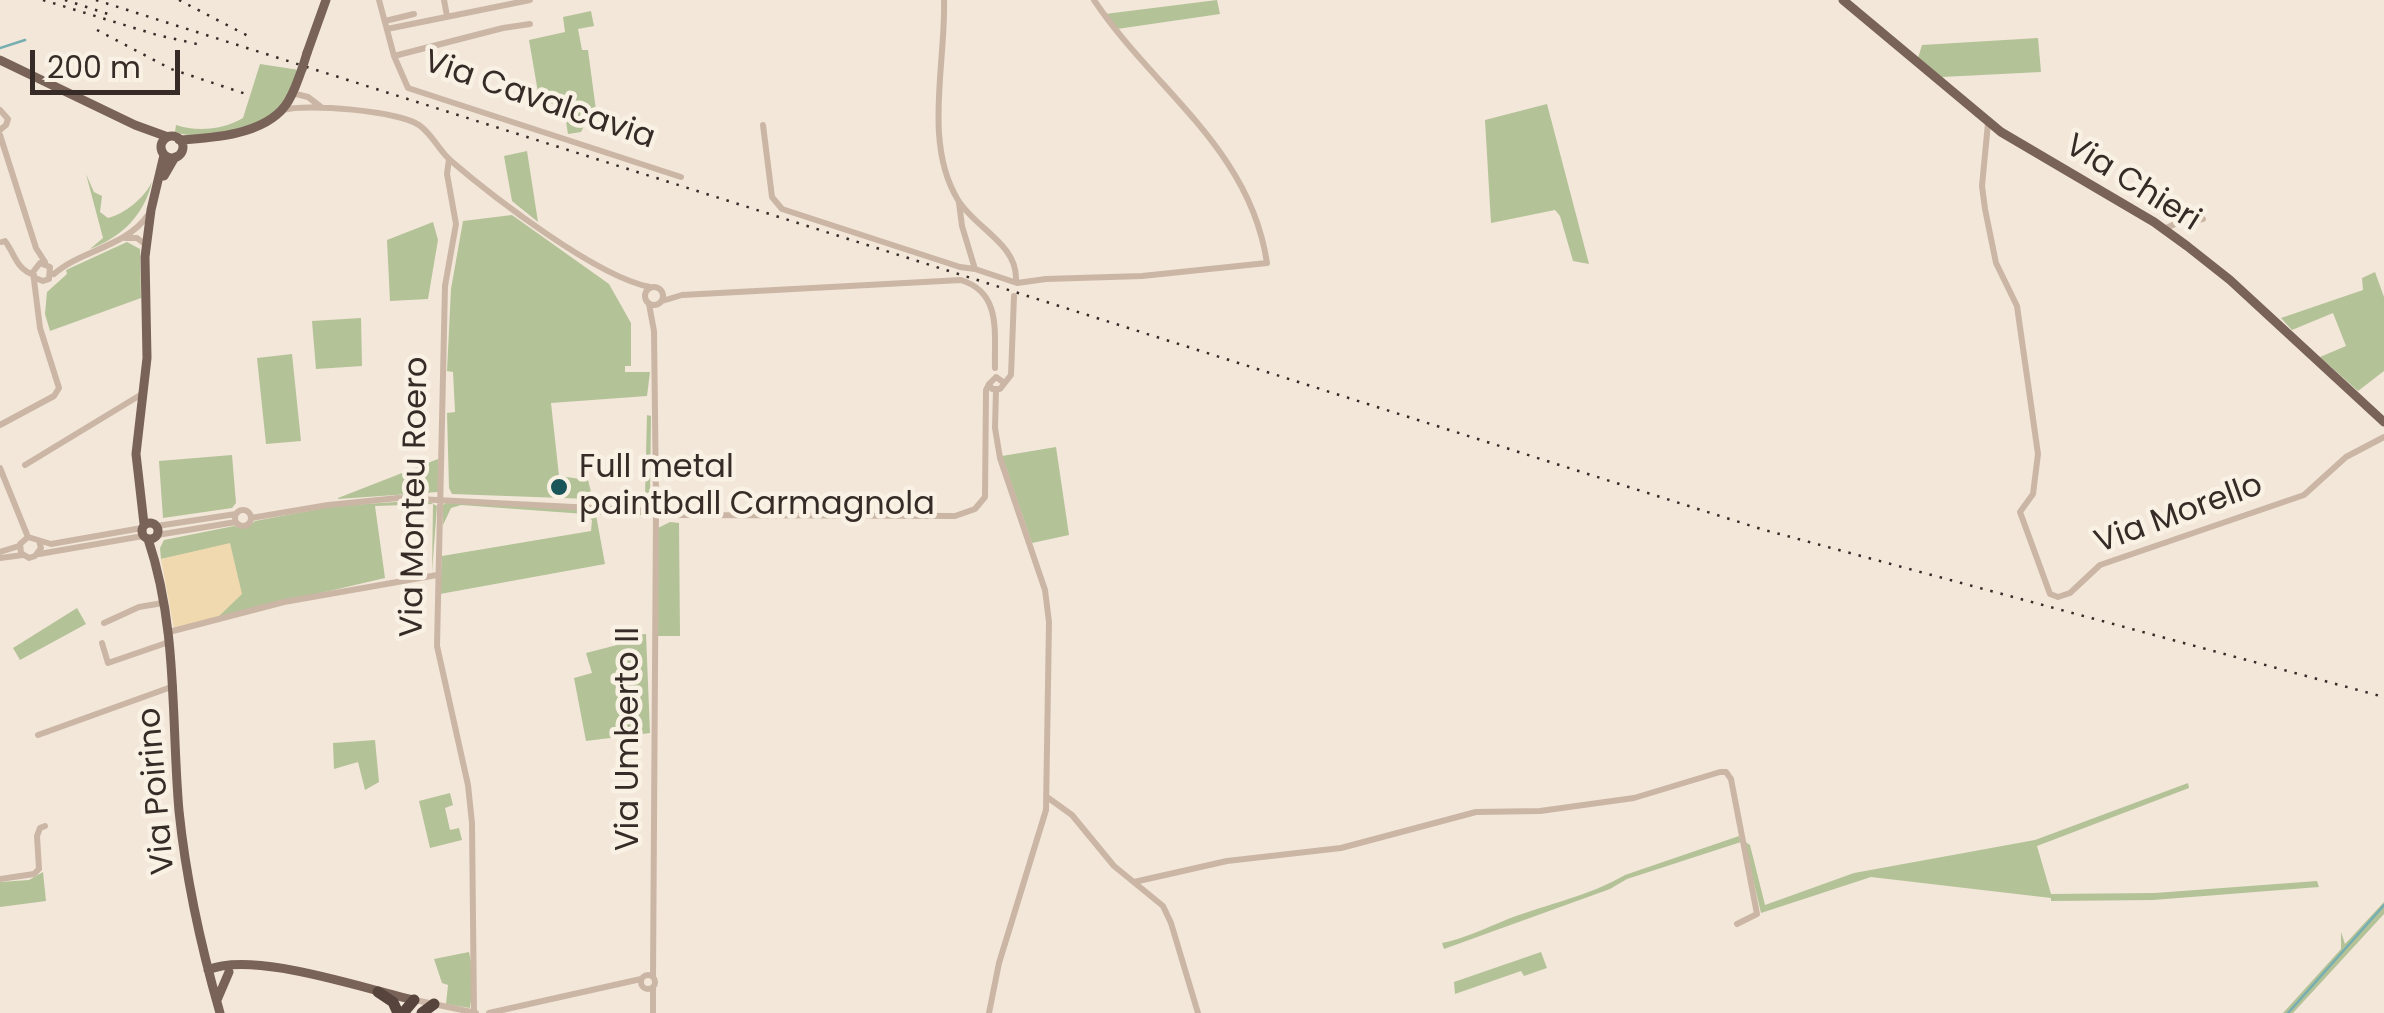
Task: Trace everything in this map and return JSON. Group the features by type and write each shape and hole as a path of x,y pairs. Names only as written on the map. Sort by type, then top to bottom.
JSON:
{"highway":[{"path":"378,992 401,1013 434,1004"}],"main road":[{"path":"146,130 162,150 178,155 210,138 258,126 282,111 302,70 326,0"},
{"name":"Via Chieri","path":"1842,0 2017,143 2164,229 2230,280 2384,422"},
{"path":"0,60 146,130 174,138 210,138"},
{"path":"174,138 178,155"},
{"name":"Via Poirino","path":"174,138 162,150 146,245 148,336 136,454 175,686 180,821 200,938 218,1008"},
{"name":"Via Poirino","path":"150,222 164,175 178,155"},
{"path":"200,938 225,968 218,1008"},
{"path":"208,970 265,965 378,992 417,1009"}],"street":[{"name":"Via Cavalcavia","path":"379,0 394,56 408,88 680,177"},
{"path":"444,0 447,16"},
{"path":"386,25 447,16 495,3 530,0"},
{"path":"944,0 940,136 975,268"},
{"path":"763,125 772,198 782,208 1016,283 1046,278 1142,276 1267,263 1251,201 1230,166 1094,0"},
{"path":"386,25 414,14"},
{"path":"394,56 530,24"},
{"path":"302,70 302,86 308,97 322,107"},
{"path":"301,107 293,103 292,95 308,97"},
{"path":"282,111 322,107 408,119 431,136 449,159 647,301 660,303 682,295 961,280 980,288 992,307 995,368"},
{"path":"0,110 7,116 2,132 36,248 47,264 48,279 37,306"},
{"name":"Via Morello","path":"1988,122 1982,186 1985,209 1996,263 2017,306 2038,454 2033,494 2020,512 2050,594 2058,597 2070,593 2100,565 2304,495 2346,457 2384,437"},
{"name":"Via Monteu Roero","path":"449,159 456,224 445,286 437,646 468,785 472,822 475,1013"},
{"path":"960,203 1010,254 1016,280"},
{"path":"48,279 71,262 118,240 144,221 151,210"},
{"path":"2164,229 2203,220"},
{"path":"118,240 133,237 146,245"},
{"path":"2,242 22,269 48,279"},
{"path":"0,425 54,396 59,388 40,328 34,272 36,248"},
{"path":"34,272 47,264 71,262"},
{"path":"620,278 682,295"},
{"path":"647,301 650,288"},
{"name":"Via Umberto II","path":"654,1013 647,983 653,965 654,331 662,290"},
{"path":"989,1013 995,979 1044,820 1047,796 1048,611 1045,590 1000,458 992,387 996,376 1003,382 1010,375 1014,296"},
{"name":"Via Umberto II","path":"647,301 654,331"},
{"path":"236,518 245,526 251,516 379,495 653,507 676,515 955,516 968,512 984,497 986,390 992,387"},
{"path":"25,465 144,393"},
{"path":"0,468 28,536 50,544 167,531 236,518 244,509 251,516"},
{"path":"653,507 665,503 665,510"},
{"path":"0,555 29,558 150,531"},
{"path":"0,555 19,546 28,536"},
{"path":"38,554 39,541"},
{"path":"19,546 23,556"},
{"path":"102,643 108,663 169,637 284,602 437,575"},
{"path":"104,623 139,606 163,603"},
{"path":"38,735 175,686"},
{"path":"1134,882 1227,860 1341,848 1476,812 1540,811 1634,798 1726,772 1731,779 1757,914 1737,924"},
{"path":"1047,796 1072,814 1100,852 1156,898 1168,914 1198,1013"},
{"path":"0,880 34,874 39,869 37,836 45,826"},
{"path":"490,1013 647,983"},
{"path":"434,1004 475,1013"}],"green space":[{"path":"1217,0 1220,14 1117,29 1105,14"},
{"path":"591,11 594,26 578,29 582,50 588,50 597,118 587,120 581,132 568,134 563,103 540,104 529,40 565,32 563,17"},
{"path":"2038,38 2041,72 1942,77 1918,58 1922,45"},
{"path":"260,64 299,70 284,103 272,116 231,133 201,136 175,132 176,125 210,129 243,118"},
{"path":"1547,104 1589,264 1573,261 1555,210 1491,223 1485,120"},
{"path":"527,151 538,222 512,201 504,156"},
{"path":"86,174 94,192 102,196 100,212 108,218 133,204 152,182 130,223 90,249 103,238"},
{"path":"512,215 609,284 631,323 631,366 625,366 625,372 650,372 647,396 551,403 559,476 588,480 592,496 645,497 647,415 651,416 650,496 645,501 452,494 449,488 447,413 455,412 453,372 447,371 451,289 463,221"},
{"path":"433,222 438,240 428,299 390,301 387,240"},
{"path":"127,242 140,249 141,298 50,331 45,314 47,292 67,274 66,270"},
{"path":"2375,272 2384,297 2384,371 2358,391 2320,357 2346,346 2333,313 2292,330 2281,318 2363,290 2362,278"},
{"path":"361,318 362,366 316,369 312,321"},
{"path":"292,354 301,441 266,444 257,358"},
{"path":"1056,447 1069,535 1032,543 1002,456"},
{"path":"232,455 236,503 232,508 163,518 159,461"},
{"path":"438,459 438,492 338,499 338,498"},
{"path":"426,500 437,506 432,572 433,504 375,506 385,578 218,617 230,544 161,559 164,540 234,526 247,528 255,521 335,506"},
{"path":"449,501 646,515 596,515 605,564 440,594 442,556 591,531 592,520 585,514 461,505 451,508 443,525 443,505"},
{"path":"670,522 679,523 680,636 658,636 658,528"},
{"path":"77,608 86,624 20,660 13,648"},
{"path":"646,634 650,733 586,741 574,678 592,673 586,653 617,645 620,637"},
{"path":"375,740 379,782 365,790 358,762 334,769 333,743"},
{"path":"2188,783 2189,788 2037,846 2051,894 2155,893 2317,881 2319,887 2153,900 2051,901 1871,877 1761,913 1744,841 1750,845 1765,905 1854,873 2035,840"},
{"path":"450,793 453,805 445,808 450,830 459,828 462,840 430,848 419,801"},
{"path":"1739,836 1741,842 1627,879 1610,889 1444,949 1442,943"},
{"path":"43,872 46,901 0,907 0,882 29,880"},
{"path":"2384,902 2384,914 2293,1013 2283,1013 2341,949 2341,932 2345,944"},
{"path":"469,952 474,976 470,1008 446,1004 448,985 442,983 434,959"},
{"path":"1541,952 1547,968 1524,976 1521,971 1455,994 1454,982"}],"sand":[{"path":"230,543 242,594 214,621 174,629 161,559"}],"waterway":[{"path":"0,48 25,40"},
{"path":"2288,1013 2384,905"}],"railway":[{"path":"43,0 197,44"},
{"path":"65,0 111,15"},
{"path":"96,0 1761,529 2384,697"},
{"path":"179,0 252,38"},
{"path":"97,30 171,69 246,94"}],"place":[{"name":"Full metal paintball Carmagnola","path":"559,487"}]}
